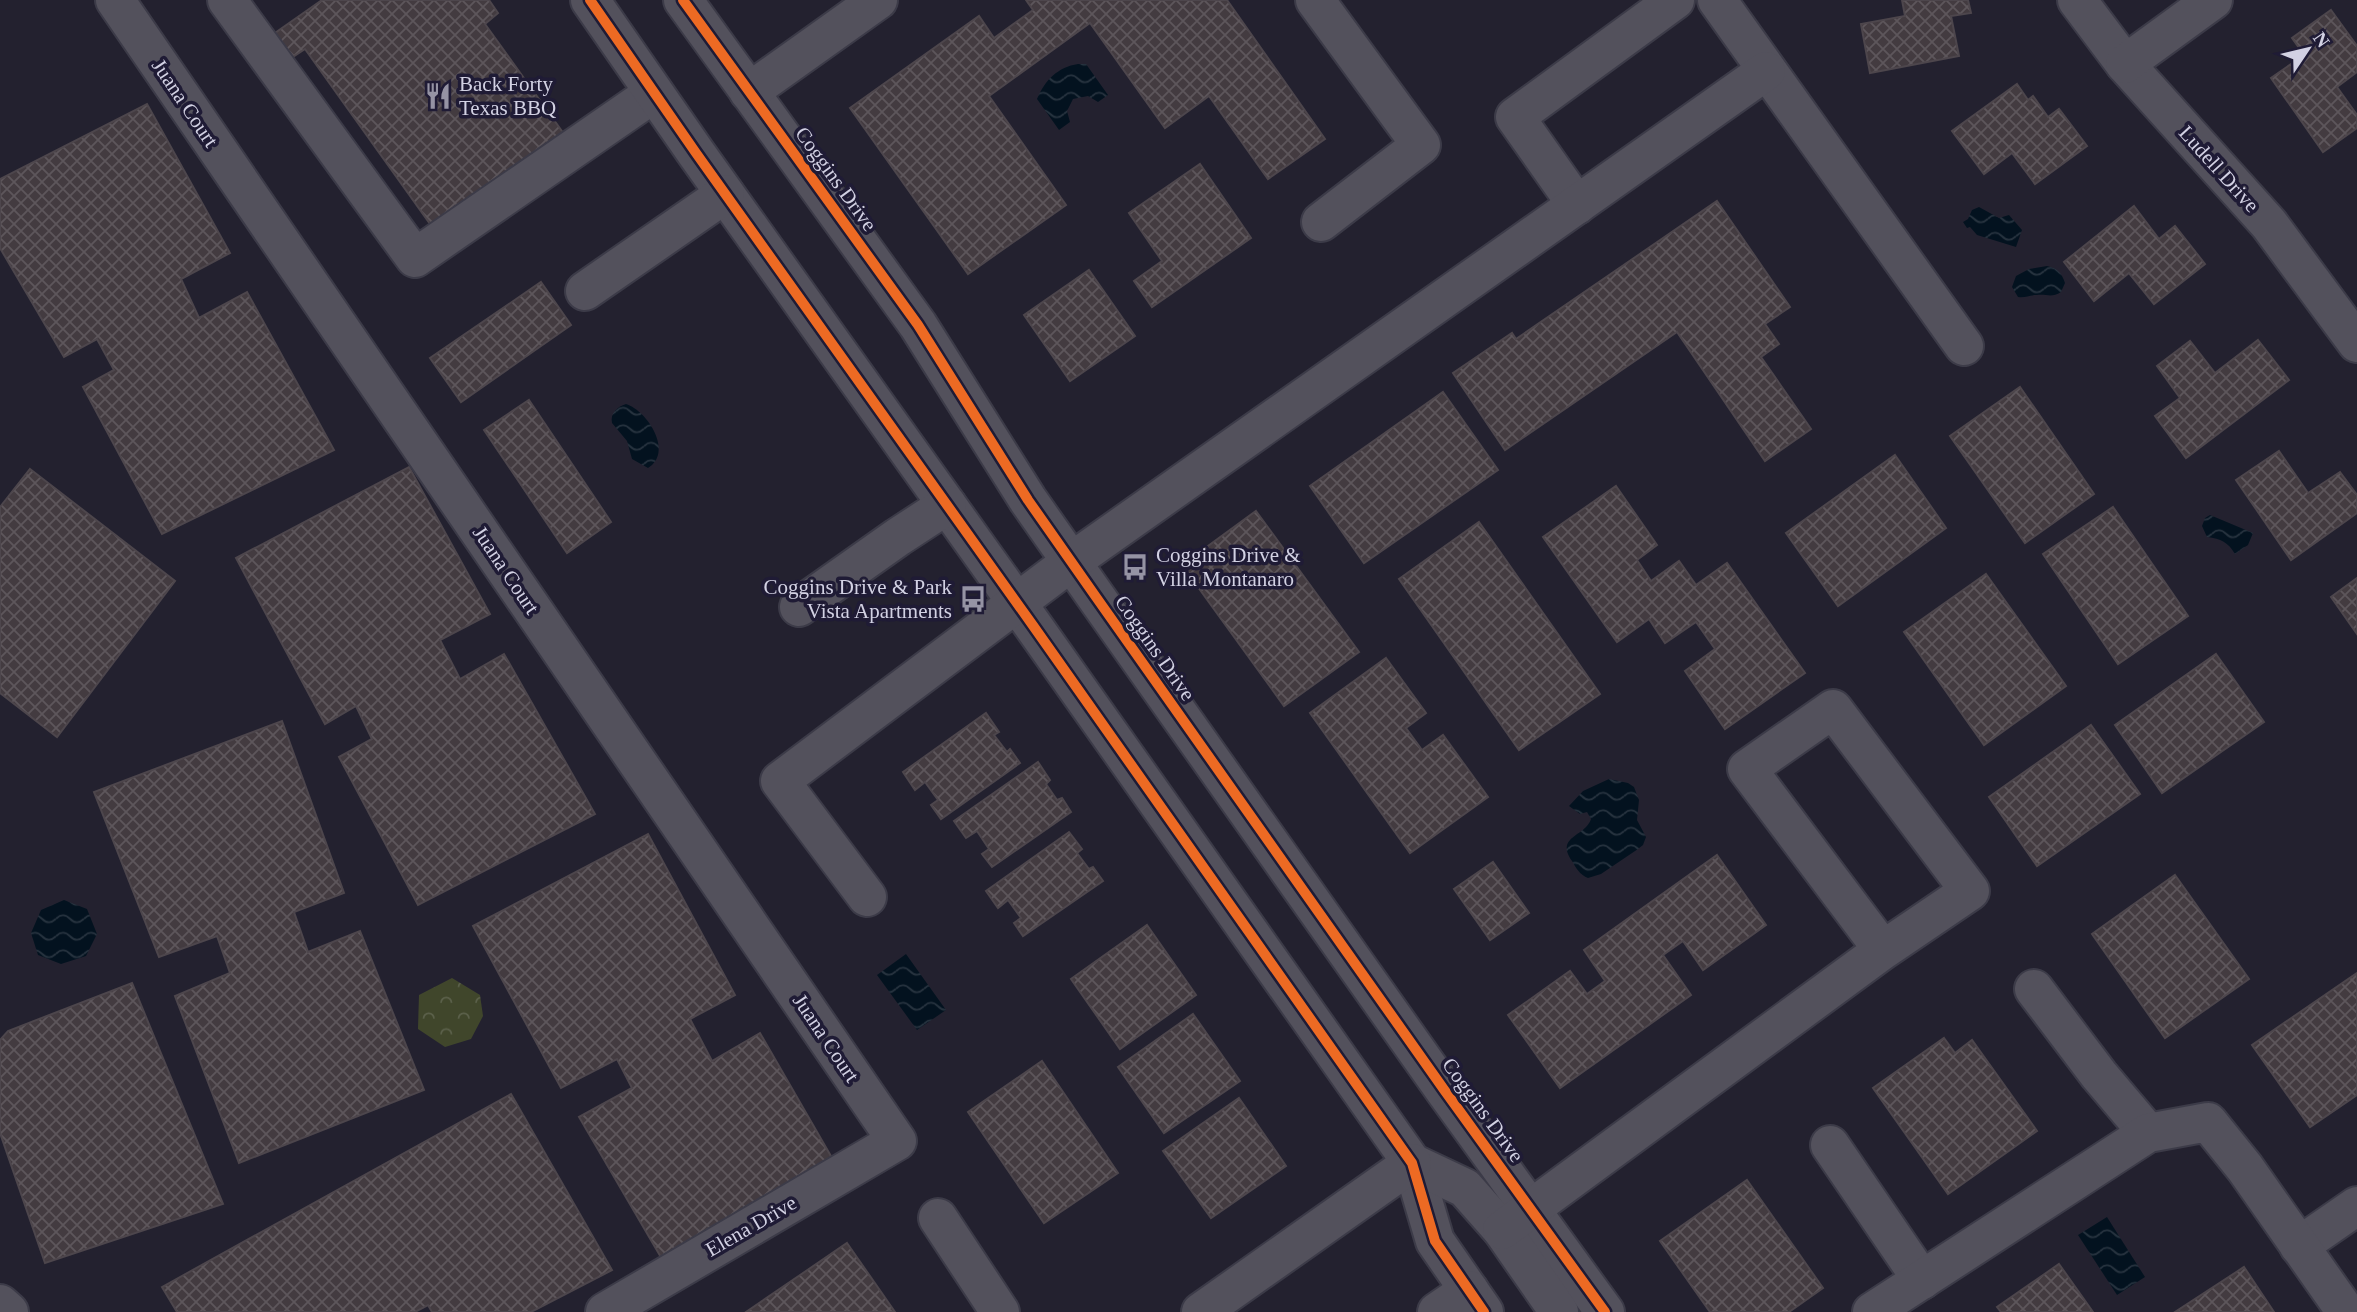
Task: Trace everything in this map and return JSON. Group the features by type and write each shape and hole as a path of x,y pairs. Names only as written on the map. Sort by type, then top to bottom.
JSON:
{"street":[{"name":"Juana Court","path":"115,0 897,1141"},
{"path":"227,0 415,258 653,93"},
{"name":"Coggins Drive","path":"590,0 653,93 1412,1163 1435,1241 1476,1301"},
{"name":"Coggins Drive","path":"683,0 918,325 1028,500 1429,1069 1516,1220 1559,1312"},
{"path":"749,92 878,0"},
{"path":"1315,0 1421,145 1321,222"},
{"path":"1577,205 1515,117 1675,0"},
{"path":"1717,0 1964,346"},
{"name":"Ludell Drive","path":"2077,0 2125,64 2269,225 2357,343"},
{"path":"2125,64 2213,0"},
{"path":"867,897 780,781 1071,562 1766,71"},
{"path":"585,291 725,194"},
{"path":"799,607 947,505"},
{"path":"1516,1220 1883,950 1970,891 1833,709 1747,769 1883,950"},
{"path":"2035,989 2099,1075 2148,1133"},
{"path":"1830,1145 1900,1300 2148,1133 2208,1122 2245,1168 2346,1312"},
{"name":"Elena Drive","path":"605,1312 897,1141"},
{"path":"1201,1312 1412,1163"},
{"name":"Coggins Drive","path":"1412,1163 1465,1188 1516,1220 1605,1312"},
{"path":"2300,1246 2357,1206"},
{"path":"938,1218 1000,1312"},
{"path":"1437,1312 1476,1301"},
{"path":"0,1304 9,1312"}],"green space":[{"path":"452,978 480,995 483,1016 471,1039 445,1047 418,1029 419,995"}],"water":[{"path":"1086,64 1108,95 1098,102 1088,96 1073,99 1067,111 1070,122 1059,130 1037,99 1053,76 1064,68"},
{"path":"1979,207 1999,218 2009,215 2022,230 2016,247 1977,235 1970,227 1967,228 1963,222 1968,219 1972,210"},
{"path":"2047,266 2062,276 2065,283 2061,292 2018,297 2012,287 2016,276 2029,269"},
{"path":"626,404 642,415 655,433 659,453 648,468 632,459 627,441 612,423 615,411"},
{"path":"2210,515 2253,533 2248,545 2235,554 2224,542 2207,537 2202,526 2205,518"},
{"path":"1609,779 1634,787 1639,800 1637,820 1646,837 1638,849 1601,874 1588,878 1577,869 1567,846 1591,819 1587,812 1580,814 1569,806 1583,791"},
{"path":"64,900 87,909 97,934 86,956 61,964 38,955 31,933 41,910"},
{"path":"906,954 946,1010 917,1030 877,975"},
{"path":"2107,1217 2145,1277 2117,1295 2078,1235"}],"building":[{"name":"Back Forty Texas BBQ","path":"322,0 489,0 498,13 485,24 564,134 433,228 305,49 293,57 275,33"},
{"path":"1026,0 1227,0 1325,139 1268,179 1209,96 1165,128 1090,23 989,96 1066,205 968,274 850,108 979,16 994,38 1033,10"},
{"path":"1902,0 1968,0 1971,13 1951,16 1959,56 1870,73 1861,24 1905,16"},
{"path":"2331,10 2357,46 2357,72 2337,87 2357,115 2357,128 2323,152 2271,78 2304,55 2292,38"},
{"path":"2017,84 2028,100 2033,96 2048,117 2059,109 2087,146 2035,184 2012,153 1984,174 1952,131"},
{"path":"147,104 230,253 181,279 199,318 247,292 334,450 162,534 83,387 114,370 97,339 64,357 0,248 0,179"},
{"path":"1200,164 1251,238 1152,307 1134,281 1162,261 1129,213"},
{"path":"1717,201 1790,307 1765,324 1779,344 1761,357 1811,429 1765,461 1677,332 1505,450 1453,373 1512,333 1516,339"},
{"path":"2134,206 2159,239 2175,226 2205,264 2154,304 2129,273 2094,301 2064,262"},
{"path":"1089,270 1135,336 1070,381 1024,315"},
{"path":"541,282 571,325 461,402 430,358"},
{"path":"2258,340 2289,380 2186,458 2155,416 2180,398 2157,366 2190,341 2215,373"},
{"path":"2020,387 2094,494 2025,543 1950,436"},
{"path":"1443,392 1498,470 1364,563 1310,486"},
{"path":"529,400 611,522 567,553 484,430"},
{"path":"2279,451 2308,493 2340,472 2357,495 2357,513 2291,560 2236,480"},
{"path":"1895,455 1946,528 1838,606 1786,533"},
{"path":"409,467 490,614 440,640 460,679 504,654 595,814 418,905 339,757 372,739 356,706 325,724 236,558"},
{"path":"30,469 175,581 57,737 0,693 0,507"},
{"path":"1616,486 1657,545 1637,560 1651,581 1679,561 1696,585 1727,563 1805,673 1725,729 1685,671 1715,649 1696,622 1665,643 1649,619 1617,642 1543,537"},
{"path":"2113,507 2188,616 2118,664 2043,554"},
{"path":"1256,511 1359,652 1284,706 1182,565"},
{"path":"1479,522 1600,694 1519,750 1399,579"},
{"path":"1986,574 2066,686 1984,745 1904,632"},
{"path":"2357,578 2357,634 2331,597"},
{"path":"2216,654 2264,722 2162,793 2115,725"},
{"path":"1386,658 1426,713 1406,728 1422,750 1443,735 1488,797 1410,853 1310,713"},
{"path":"986,713 999,732 994,735 1007,752 1010,749 1020,763 941,819 931,805 938,800 925,782 915,790 903,772"},
{"path":"282,721 344,893 294,912 308,952 360,931 424,1090 239,1163 175,996 230,973 217,936 159,957 94,792"},
{"path":"2091,725 2140,794 2037,866 1989,797"},
{"path":"1038,762 1050,780 1046,784 1057,800 1062,798 1071,812 992,867 982,854 989,849 977,831 966,838 954,821"},
{"path":"1069,832 1082,849 1077,853 1089,869 1093,867 1103,881 1023,936 1014,923 1021,918 1008,900 998,908 986,891"},
{"path":"648,834 735,995 690,1019 712,1061 760,1033 847,1184 676,1283 579,1117 632,1088 617,1059 561,1088 473,926"},
{"path":"1717,855 1766,925 1703,970 1683,941 1663,955 1691,995 1560,1088 1508,1015 1570,971 1587,994 1605,981 1584,950"},
{"path":"1493,862 1529,913 1490,940 1454,889"},
{"path":"2175,875 2249,979 2165,1038 2092,934"},
{"path":"1147,925 1196,995 1120,1049 1071,979"},
{"path":"2357,973 2357,1095 2310,1127 2252,1045"},
{"path":"132,983 223,1204 45,1263 0,1133 0,1040 8,1031"},
{"path":"1193,1014 1240,1081 1164,1133 1118,1067"},
{"path":"1944,1038 1955,1053 1972,1040 2037,1131 1948,1194 1873,1088"},
{"path":"1042,1061 1118,1173 1044,1223 968,1112"},
{"path":"511,1094 612,1270 531,1312 432,1312 428,1305 415,1312 177,1312 162,1287"},
{"path":"1239,1098 1286,1166 1211,1218 1163,1151"},
{"path":"1747,1180 1823,1288 1789,1312 1710,1312 1660,1241"},
{"path":"847,1243 895,1312 746,1312"},
{"path":"2059,1264 2093,1312 2001,1312 1997,1307"},
{"path":"2244,1267 2274,1312 2175,1312"}],"cycle path":[{"path":"590,0 1412,1163 1435,1241 1484,1312"},
{"path":"683,0 918,325 1028,500 1445,1091 1605,1312"}],"place":[{"name":"Back Forty Texas BBQ","path":"438,96"},
{"name":"Coggins Drive & Villa Montanaro","path":"1135,567"},
{"name":"Coggins Drive & Park Vista Apartments","path":"973,599"}]}
